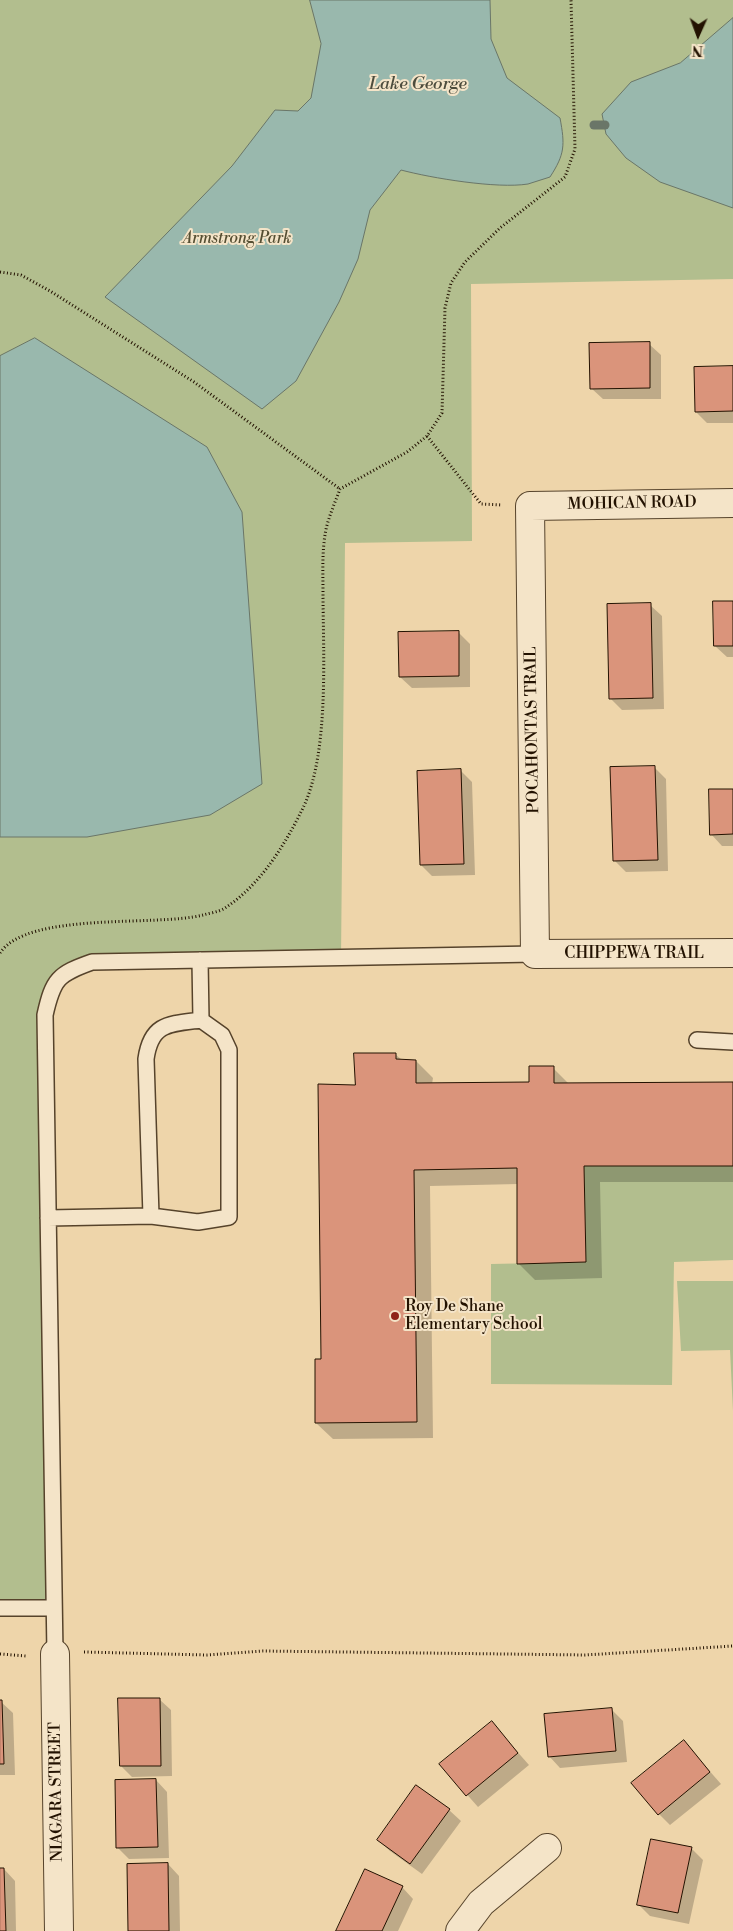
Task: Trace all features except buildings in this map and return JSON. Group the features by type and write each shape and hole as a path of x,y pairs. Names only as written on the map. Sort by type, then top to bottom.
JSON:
{"street":[{"name":"MOHICAN ROAD","path":"530,506 733,503"},
{"name":"POCAHONTAS TRAIL","path":"530,506 535,954"},
{"name":"CHIPPEWA TRAIL","path":"535,954 733,953"},
{"name":"NIAGARA STREET","path":"55,1654 59,1931"},
{"path":"460,1931 481,1903 547,1848"}],"lane":[{"path":"55,1654 44,1015 50,991 66,971 92,962 535,954"},
{"path":"200,960 201,1020"},
{"path":"48,1218 152,1216 198,1222 229,1217 229,1050 222,1035 201,1020 177,1023 159,1030 148,1041 146,1059 152,1216"},
{"path":"697,1040 733,1042"},
{"path":"0,1608 54,1608"}],"path":[{"path":"0,953 4,947 31,933 69,925 183,920 223,910 252,887 281,848 302,810 313,780 321,732 325,534 340,489 407,452 427,436 442,413 445,308 451,283 464,262 500,228 565,177 575,149 571,0"},
{"path":"0,272 22,275 170,367 340,489"},
{"path":"427,436 481,504 530,506"},
{"path":"0,1654 27,1656 77,1651 207,1655 263,1651 585,1655 733,1646"}],"green space":[{"name":"Armstrong Park","path":"0,0 733,0 733,279 471,284 472,541 345,543 341,958 92,962 51,991 54,1608 0,1608"},
{"path":"584,1166 733,1166 733,1260 674,1262 672,1385 491,1384 491,1264 586,1262"},
{"path":"677,1281 733,1281 733,1411 730,1350 681,1351"}],"water":[{"name":"Lake George","path":"310,0 490,0 491,39 507,78 560,118 563,142 559,162 550,177 528,184 482,184 401,170 370,210 358,259 339,302 296,381 262,409 105,297 232,166 275,110 298,111 311,98 321,44"},
{"path":"733,18 733,208 660,182 626,158 606,134 602,114 631,82 680,63"},
{"path":"35,338 207,447 242,512 262,784 210,815 87,837 0,837 0,356"}],"waterway":[{"path":"594,125 605,125"}],"place":[{"name":"Roy De Shane Elementary School","path":"395,1316"}]}
